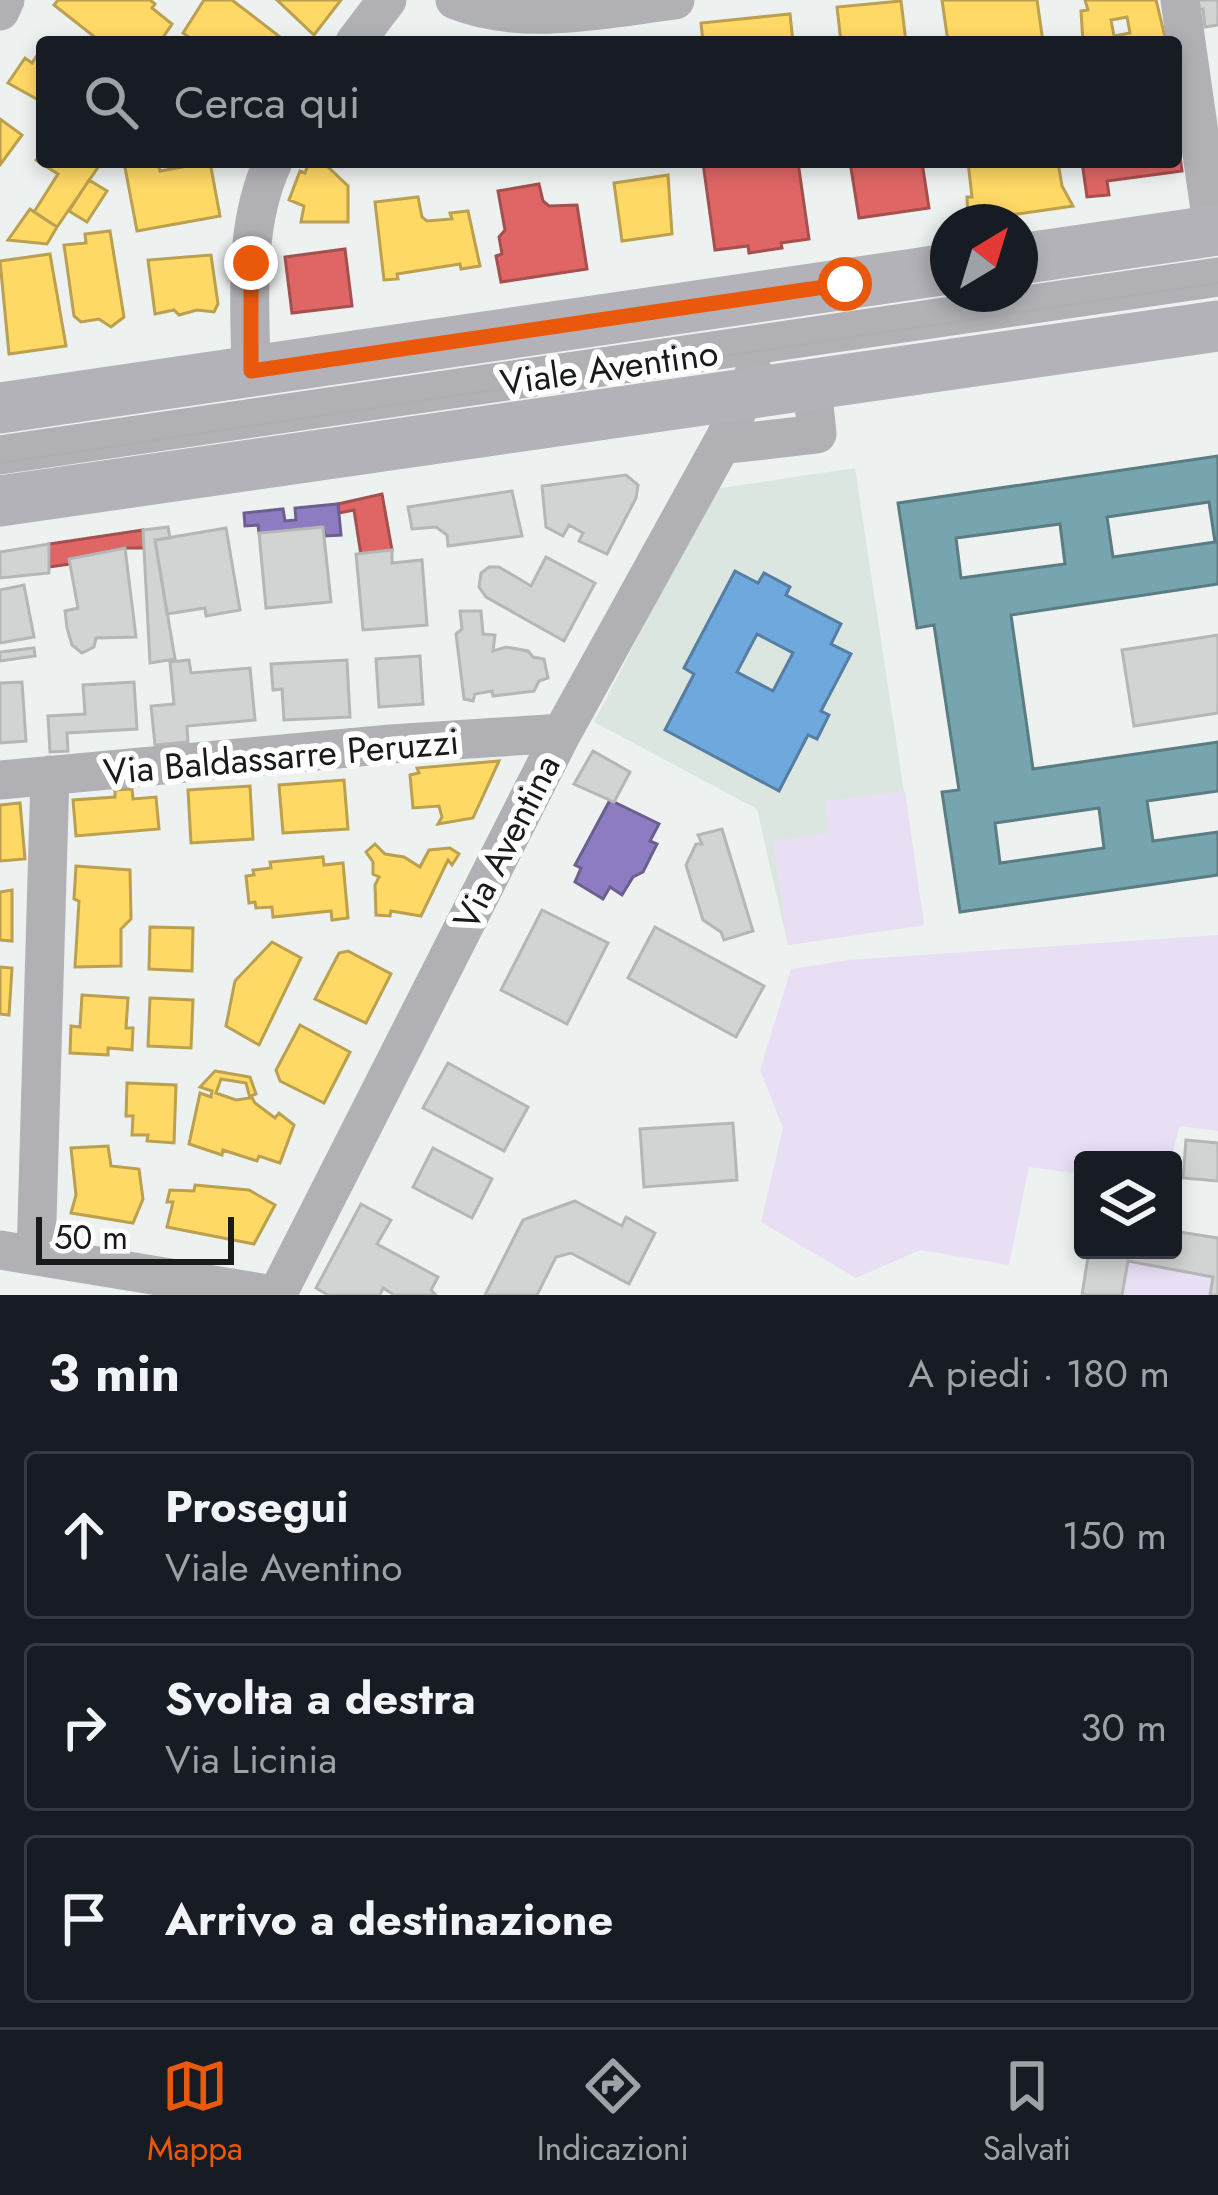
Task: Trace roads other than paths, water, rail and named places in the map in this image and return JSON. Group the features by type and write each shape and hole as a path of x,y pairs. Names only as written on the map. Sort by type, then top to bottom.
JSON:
{"main road":[{"path":"1038,258 1216,246"},
{"name":"Viale Aventino","path":"0,408 930,272"},
{"name":"Viale Aventino","path":"0,501 1218,326"}],"street":[{"path":"0,10 5,0"},
{"path":"360,36 387,0"},
{"path":"455,0 482,10 526,14 675,0"},
{"path":"1180,0 1216,246"},
{"path":"251,371 251,251 271,168"},
{"name":"Viale Aventino","path":"0,455 767,345 1216,246"},
{"name":"Via Aventina","path":"275,1295 562,733 721,445 789,292"},
{"path":"721,445 817,434 812,385"},
{"name":"Via Baldassarre Peruzzi","path":"0,780 562,733"},
{"path":"50,775 18,1253 89,1280 275,1295"}],"tram line":[{"path":"0,463 1218,283"}]}
